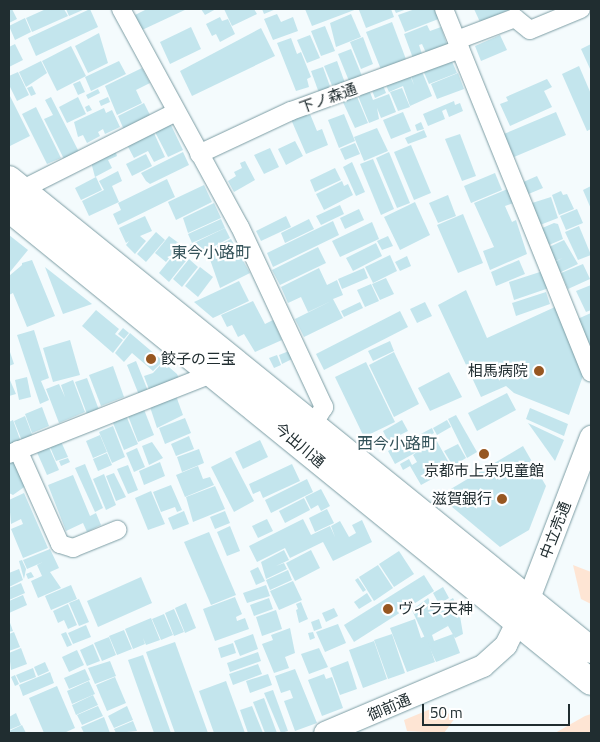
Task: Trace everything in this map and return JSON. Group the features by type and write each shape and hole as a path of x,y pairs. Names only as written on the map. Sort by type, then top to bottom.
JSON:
{"main road":[{"name":"今出川通","path":"12,193 214,373 306,435"},
{"name":"今出川通","path":"12,193 523,612 591,682"},
{"name":"今出川通","path":"523,612 588,643"}],"street":[{"path":"121,9 240,227 324,407 306,435"},
{"path":"444,9 591,372"},
{"name":"下ノ森通","path":"199,154 291,112 458,44 515,18 530,30 581,9"},
{"path":"12,193 176,112"},
{"path":"117,530 74,548 60,544 13,452 214,373"},
{"name":"中立売通","path":"523,612 591,437"},
{"name":"御前通","path":"325,733 483,666 506,645 523,612"}],"shaded area":[{"path":"573,565 591,572 591,604 581,599"},
{"path":"438,706 455,718 444,733 407,731 404,720"},
{"path":"591,714 591,733 555,733 585,716"}],"building":[{"path":"9,9 12,9 17,19 9,23"},
{"path":"46,9 64,9 68,16 32,32 26,18"},
{"path":"66,9 85,9 69,16"},
{"path":"90,9 98,27 36,56 28,38"},
{"path":"147,9 187,9 142,30 135,15"},
{"path":"201,9 216,9 205,15"},
{"path":"224,9 254,9 257,14 232,26"},
{"path":"262,9 276,9 264,14"},
{"path":"305,9 357,9 312,26"},
{"path":"391,9 394,17 366,28 359,10"},
{"path":"394,9 407,9 396,13"},
{"path":"415,9 437,9 441,18 405,32 398,15"},
{"path":"474,9 512,9 480,22"},
{"path":"277,14 281,22 293,17 298,31 273,40 264,19"},
{"path":"351,14 361,37 336,47 330,23"},
{"path":"220,17 222,21 228,19 235,34 220,42 216,34 212,36 206,24"},
{"path":"25,18 31,32 15,40 9,26"},
{"path":"392,22 407,62 382,72 366,32"},
{"path":"427,25 430,31 441,27 448,48 427,55 422,44 419,45 423,57 414,61 404,34"},
{"path":"325,26 335,51 321,56 311,31"},
{"path":"191,27 201,49 170,64 160,42"},
{"path":"261,28 275,56 192,96 180,71"},
{"path":"99,33 108,63 88,73 75,46"},
{"path":"310,35 320,58 307,63 297,40"},
{"path":"500,35 507,50 481,61 475,46"},
{"path":"363,37 373,64 361,69 350,42"},
{"path":"291,38 297,54 301,52 311,77 307,79 309,87 296,91 277,43"},
{"path":"15,44 23,60 9,67 9,47"},
{"path":"591,44 591,71 581,49"},
{"path":"71,46 86,76 57,91 42,61"},
{"path":"351,49 362,76 349,81 338,54"},
{"path":"451,59 457,73 429,84 423,70"},
{"path":"41,61 47,73 26,87 19,72"},
{"path":"119,61 126,74 91,91 85,77"},
{"path":"337,61 345,83 333,88 324,66"},
{"path":"579,66 591,94 591,129 587,131 562,74"},
{"path":"323,67 331,89 319,93 311,71"},
{"path":"142,68 150,83 136,90 142,103 117,115 105,86"},
{"path":"421,69 432,96 410,106 403,86 389,92 385,83 409,73 414,85 410,73"},
{"path":"18,72 29,95 17,101 9,85 9,76"},
{"path":"458,73 464,89 437,99 431,84"},
{"path":"547,79 552,87 544,91 552,107 510,126 500,104 508,101 506,97"},
{"path":"80,81 85,92 78,95 73,84"},
{"path":"382,83 386,93 375,98 371,88"},
{"path":"32,86 36,94 31,96 27,88"},
{"path":"368,87 373,100 389,94 396,112 381,118 377,108 379,119 369,123 356,91"},
{"path":"402,88 410,107 398,111 390,92"},
{"path":"98,89 100,93 88,99 86,95"},
{"path":"355,92 368,123 355,128 341,98"},
{"path":"9,94 30,136 10,146 9,143"},
{"path":"51,97 79,152 64,159 44,119 53,115 45,100"},
{"path":"78,97 86,114 67,123 59,107"},
{"path":"108,97 110,102 101,106 99,101"},
{"path":"454,101 455,105 460,103 463,111 449,117 446,109 442,111 445,119 428,126 423,114"},
{"path":"144,103 151,117 124,130 118,116"},
{"path":"89,105 92,110 87,112 85,107"},
{"path":"36,107 61,158 47,164 22,114"},
{"path":"104,108 106,113 112,110 120,127 105,134 103,129 98,132 100,136 87,143 83,135 78,137 74,122"},
{"path":"308,109 317,131 322,129 328,145 306,154 290,117"},
{"path":"403,112 411,131 391,139 383,120"},
{"path":"556,112 566,135 514,157 504,134"},
{"path":"344,114 355,141 339,148 328,120"},
{"path":"421,122 424,129 417,131 415,125"},
{"path":"170,123 183,150 168,157 154,130"},
{"path":"377,128 388,151 364,161 354,137"},
{"path":"424,130 427,137 408,144 405,138"},
{"path":"153,131 165,157 154,162 148,151 134,158 126,143"},
{"path":"460,134 476,176 462,181 445,139"},
{"path":"295,141 303,156 286,165 278,149"},
{"path":"355,143 360,154 345,160 340,149"},
{"path":"411,145 431,193 414,200 394,152"},
{"path":"270,148 279,167 264,174 254,155"},
{"path":"115,150 117,156 108,160 112,168 95,177 91,162"},
{"path":"183,152 189,165 150,184 146,181 141,173"},
{"path":"389,152 410,203 397,208 376,158"},
{"path":"146,154 152,166 132,176 126,164"},
{"path":"373,159 394,209 381,215 360,164"},
{"path":"245,161 255,180 234,192 228,181 236,176 234,172 242,168 240,163"},
{"path":"352,162 365,192 356,196 343,167"},
{"path":"335,168 341,180 315,192 310,180"},
{"path":"118,171 122,181 112,186 119,202 89,216 82,201 104,190 99,181"},
{"path":"495,173 502,190 471,203 464,186"},
{"path":"537,176 543,188 526,195 521,183"},
{"path":"96,177 102,190 81,200 75,188"},
{"path":"167,179 175,197 118,225 113,214 121,210 118,203"},
{"path":"342,181 344,186 348,184 353,195 324,210 316,194"},
{"path":"204,185 212,202 176,220 168,202"},
{"path":"591,186 591,209 583,190"},
{"path":"510,188 516,202 505,206 512,222 516,220 527,254 490,270 483,251 494,247 474,203"},
{"path":"561,191 563,195 567,194 574,209 559,215 552,195"},
{"path":"448,195 456,216 438,223 429,203"},
{"path":"551,197 558,218 540,225 532,203"},
{"path":"415,202 430,235 400,250 384,217"},
{"path":"214,203 221,218 188,233 183,218"},
{"path":"340,205 344,214 321,225 316,216"},
{"path":"359,209 364,220 345,229 340,218"},
{"path":"577,209 583,223 566,230 560,216"},
{"path":"463,214 483,263 458,273 437,225"},
{"path":"145,216 152,231 140,236 146,241 135,254 126,245 129,241 126,243 119,228"},
{"path":"286,216 291,227 261,241 256,231"},
{"path":"221,219 225,228 192,243 188,234"},
{"path":"309,219 314,229 285,243 281,233"},
{"path":"333,221 339,235 273,267 267,253"},
{"path":"372,222 379,239 340,257 332,241"},
{"path":"554,223 558,224 563,239 549,245 540,229"},
{"path":"579,226 591,255 578,260 565,232"},
{"path":"225,228 230,238 195,256 190,245"},
{"path":"156,232 165,240 146,262 137,254"},
{"path":"9,235 28,250 10,272 9,271"},
{"path":"169,236 180,244 166,262 155,253"},
{"path":"388,236 393,246 382,250 377,241"},
{"path":"231,239 250,273 220,288 207,251"},
{"path":"564,240 578,264 559,273 554,262 563,258 555,261 549,247"},
{"path":"376,243 382,256 353,271 346,258"},
{"path":"318,247 326,263 280,285 272,270"},
{"path":"179,248 189,257 169,282 159,273"},
{"path":"390,255 397,271 373,283 365,267"},
{"path":"407,256 411,266 400,271 395,262"},
{"path":"189,259 198,267 182,287 173,279"},
{"path":"32,260 55,316 27,327 13,293 9,295 9,276 22,263"},
{"path":"519,260 525,274 496,286 491,272"},
{"path":"583,264 590,279 568,289 561,273"},
{"path":"45,267 92,304 63,314"},
{"path":"200,267 213,277 198,297 185,286"},
{"path":"319,268 327,285 337,280 343,295 333,299 343,318 304,337 295,319 331,301 308,312 301,297 288,303 281,287"},
{"path":"364,268 368,278 342,289 338,279"},
{"path":"543,271 549,288 514,300 509,282"},
{"path":"386,278 394,294 380,300 372,284"},
{"path":"239,281 249,301 213,318 194,302"},
{"path":"371,284 379,301 365,307 357,290"},
{"path":"591,285 591,310 586,312 576,291"},
{"path":"466,290 487,338 555,307 584,373 569,415 514,393 506,386 481,397 438,305"},
{"path":"546,292 550,304 516,316 512,303"},
{"path":"253,301 265,324 273,320 282,340 255,352 244,334 238,337 232,325 227,327 221,315"},
{"path":"360,302 363,308 344,317 341,311"},
{"path":"425,302 432,316 417,323 410,309"},
{"path":"96,310 119,329 115,334 123,340 113,353 82,326"},
{"path":"400,311 408,327 324,370 316,354"},
{"path":"591,313 591,354 573,321"},
{"path":"123,328 129,333 124,339 118,334"},
{"path":"34,330 49,378 41,381 49,400 40,404 17,335"},
{"path":"130,333 163,361 153,371 132,353 124,362 115,353"},
{"path":"70,340 80,375 53,382 43,348"},
{"path":"390,341 394,351 373,361 368,351"},
{"path":"9,349 14,364 9,366"},
{"path":"289,351 292,359 282,364 279,355"},
{"path":"394,352 419,404 394,417 369,365"},
{"path":"277,355 281,365 274,368 269,358"},
{"path":"136,361 148,391 139,395 127,365"},
{"path":"163,362 177,374 180,381 150,392 144,376 153,373"},
{"path":"366,362 395,422 364,437 335,377"},
{"path":"113,366 124,397 101,406 89,375"},
{"path":"449,372 462,397 430,411 418,388"},
{"path":"27,377 31,397 19,400 15,380"},
{"path":"9,378 16,394 9,396"},
{"path":"87,378 99,410 87,414 75,382"},
{"path":"73,380 85,412 59,423 46,389 59,384 65,397 61,385"},
{"path":"175,393 183,415 157,428 149,404"},
{"path":"507,393 516,410 477,431 468,413"},
{"path":"42,407 49,426 32,433 25,414"},
{"path":"143,407 154,435 138,442 127,413"},
{"path":"530,408 568,424 564,436 526,419"},
{"path":"125,413 138,444 124,450 111,418"},
{"path":"456,415 477,452 467,458 448,419"},
{"path":"25,416 33,437 22,441 14,421"},
{"path":"185,418 191,433 165,444 159,428"},
{"path":"13,420 21,442 9,446 9,422"},
{"path":"402,420 408,431 388,441 383,431"},
{"path":"447,420 451,427 437,435 433,428"},
{"path":"528,423 564,440 555,461"},
{"path":"113,426 125,457 112,463 99,432"},
{"path":"432,428 434,433 420,441 417,436"},
{"path":"100,435 107,452 93,458 86,441"},
{"path":"189,436 194,449 176,456 171,444"},
{"path":"415,436 422,449 395,464 388,451"},
{"path":"59,437 68,457 56,461 48,442"},
{"path":"435,438 452,468 421,485 410,466 403,470 400,464 409,459 412,465 417,462 413,455"},
{"path":"260,440 268,457 243,469 235,452"},
{"path":"152,442 163,458 149,465 142,446"},
{"path":"458,444 466,458 453,466 444,451"},
{"path":"48,445 59,470 47,475 36,450"},
{"path":"523,446 546,486 529,530 500,547 439,496"},
{"path":"137,448 145,467 134,472 126,453"},
{"path":"199,449 204,463 182,472 177,457"},
{"path":"107,453 112,465 98,471 93,459"},
{"path":"14,455 27,485 13,495 9,493 9,457"},
{"path":"231,457 254,501 234,512 211,467"},
{"path":"68,458 70,462 61,466 59,461"},
{"path":"160,462 165,476 144,485 139,471"},
{"path":"85,464 103,508 95,512 75,468"},
{"path":"292,464 300,481 263,498 260,491 253,494 249,484"},
{"path":"128,465 138,490 128,494 117,469"},
{"path":"198,466 203,479 210,477 214,485 185,497 176,475"},
{"path":"114,473 126,497 116,501 106,476"},
{"path":"104,474 116,505 106,510 93,479"},
{"path":"73,475 90,516 96,513 101,525 87,532 83,523 66,531 48,485"},
{"path":"307,479 313,492 271,513 265,500"},
{"path":"171,485 182,510 177,512 175,507 161,512 153,492"},
{"path":"215,486 225,509 193,522 186,497"},
{"path":"321,489 330,506 321,511 318,505 311,509 305,497"},
{"path":"151,491 165,524 148,530 135,498"},
{"path":"24,493 48,548 23,558 11,529 23,524 21,519 11,524 9,500"},
{"path":"304,498 310,510 285,523 279,511"},
{"path":"327,509 334,523 315,532 309,518"},
{"path":"184,511 189,524 173,530 168,518"},
{"path":"225,511 230,523 215,529 210,517"},
{"path":"267,519 273,531 258,538 252,526"},
{"path":"303,519 311,535 330,526 335,537 331,526 340,521 349,537 356,533 352,525 362,520 372,542 333,561 323,542 290,558 285,548 257,562 249,546"},
{"path":"230,526 240,551 227,556 217,532"},
{"path":"209,532 236,595 211,605 184,542"},
{"path":"50,549 59,568 50,572 61,588 38,598 31,581 42,576 37,565 43,562 27,569 23,560"},
{"path":"284,550 289,560 276,566 284,563 287,569 266,579 261,562"},
{"path":"311,550 320,568 295,581 286,563"},
{"path":"399,551 414,574 394,587 379,564"},
{"path":"22,560 26,569 24,579 19,561"},
{"path":"378,565 393,588 374,601 359,577"},
{"path":"258,567 265,581 256,585 250,571"},
{"path":"19,569 23,580 9,587 9,573"},
{"path":"288,570 292,580 270,590 266,580"},
{"path":"31,572 34,577 28,579 26,574"},
{"name":"ヴィラ天神","path":"424,575 434,591 354,642 344,625"},
{"path":"141,577 152,603 98,627 87,601"},
{"path":"358,578 366,590 363,592 355,580"},
{"path":"293,581 302,600 279,610 270,591"},
{"path":"21,583 25,593 9,600 9,588"},
{"path":"71,585 77,599 51,610 45,596"},
{"path":"266,585 270,596 247,603 243,593"},
{"path":"443,587 449,598 439,604 433,593"},
{"path":"367,593 372,601 359,609 354,602"},
{"path":"23,595 27,605 9,613 9,601"},
{"path":"235,597 242,614 236,617 237,621 245,618 249,629 215,641 203,609"},
{"path":"269,598 273,609 254,616 250,605"},
{"path":"428,598 435,609 453,598 459,610 463,634 455,638 460,653 436,662 412,610","holes":["444,619 453,634 434,641 432,635 448,626"]},
{"path":"79,599 89,622 79,626 69,603"},
{"path":"301,602 308,619 299,623 296,604"},
{"path":"186,603 196,628 185,633 175,608"},
{"path":"68,604 77,625 68,629 64,620 58,623 53,611"},
{"path":"334,608 338,616 326,622 322,613"},
{"path":"174,609 184,632 174,636 165,613"},
{"path":"276,610 282,629 262,636 256,617"},
{"path":"164,614 173,635 161,640 152,619"},
{"path":"151,618 160,640 146,645 143,638 145,644 133,649 125,629"},
{"path":"319,619 322,628 314,631 311,622"},
{"path":"415,619 421,638 426,636 435,662 407,672 390,628"},
{"path":"9,620 13,631 9,632"},
{"path":"338,624 346,643 325,652 316,632"},
{"path":"86,625 91,637 73,644 68,633"},
{"path":"290,628 295,653 285,657 289,668 274,673 262,644 273,640 271,635"},
{"path":"124,630 132,649 117,655 109,636"},
{"path":"14,632 20,647 9,651 9,634"},
{"path":"66,632 72,645 67,647 61,634"},
{"path":"313,632 315,638 310,640 308,633"},
{"path":"253,634 258,649 240,656 234,641"},
{"path":"392,634 405,673 388,679 374,640"},
{"path":"109,637 116,655 102,661 94,643"},
{"path":"374,641 387,679 363,688 349,650"},
{"path":"175,642 208,733 175,733 146,652"},
{"path":"233,643 236,653 221,658 218,648"},
{"path":"93,644 100,661 87,666 80,650"},
{"path":"21,648 27,664 11,670 9,653"},
{"path":"319,648 328,667 309,674 301,654"},
{"path":"77,650 84,665 69,672 62,657"},
{"path":"258,652 261,661 230,672 227,663"},
{"path":"143,655 171,733 154,733 128,660"},
{"path":"110,661 116,676 95,684 88,668"},
{"path":"348,661 357,689 340,695 330,668"},
{"path":"45,662 49,671 38,676 34,667"},
{"path":"258,664 262,674 233,685 229,674"},
{"path":"33,668 36,677 20,683 16,675"},
{"path":"85,669 90,680 69,689 64,678"},
{"path":"295,669 317,723 295,731 284,701 293,698 290,690 281,693 275,676"},
{"path":"50,672 54,683 23,696 19,685"},
{"path":"268,674 272,685 250,693 246,681"},
{"path":"324,674 326,679 332,677 343,708 322,716 308,680"},
{"path":"15,675 19,684 15,686 11,677"},
{"path":"115,677 126,703 107,711 96,685"},
{"path":"89,681 95,694 72,704 67,691"},
{"path":"226,681 245,733 214,733 199,691"},
{"path":"57,686 75,728 64,733 44,733 29,698"},
{"path":"273,690 288,731 281,733 264,693"},
{"path":"93,695 98,705 76,715 72,705"},
{"path":"264,698 277,733 265,733 253,702"},
{"path":"98,706 103,716 82,725 77,715"},
{"path":"127,706 133,720 114,728 108,716"},
{"path":"252,706 263,733 248,733 240,710"},
{"path":"16,713 21,725 9,730 9,717"},
{"path":"104,717 110,733 84,733 81,727"},
{"path":"133,721 137,731 116,733 114,729"},
{"path":"22,725 26,733 9,733 9,731"}],"place":[{"name":"餃子の三宝","path":"151,359"},
{"name":"相馬病院","path":"539,371"},
{"name":"京都市上京児童館","path":"484,454"},
{"name":"滋賀銀行","path":"502,499"},
{"name":"ヴィラ天神","path":"388,609"}],"district":[{"name":"東今小路町","path":"211,252"},
{"name":"西今小路町","path":"397,443"}]}
